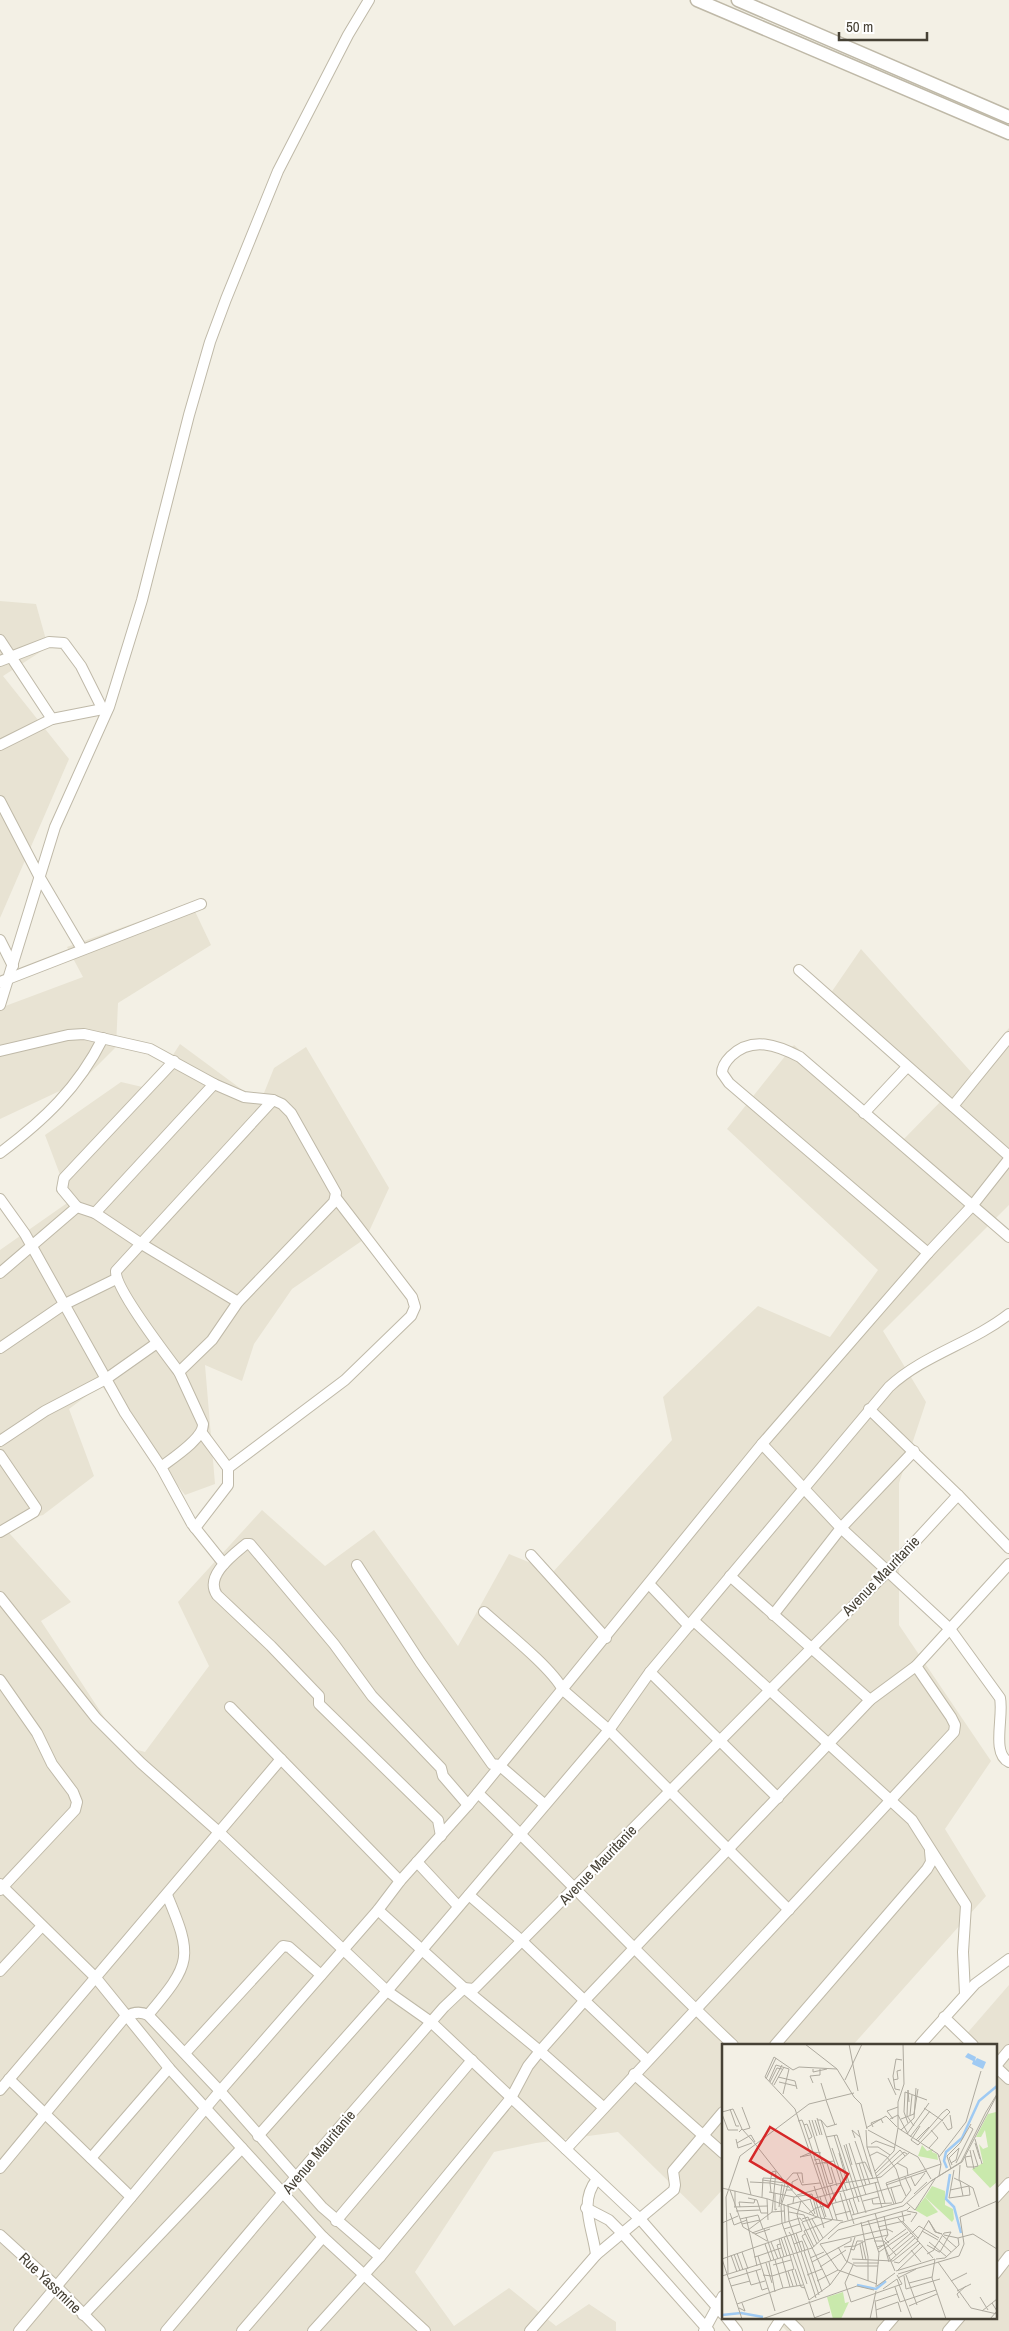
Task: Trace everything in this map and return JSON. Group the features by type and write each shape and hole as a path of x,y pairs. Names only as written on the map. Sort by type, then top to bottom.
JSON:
{"street":[{"path":"0,1006 4,981 13,966 54,827 106,709 142,600 189,415 223,308 278,172 343,43 369,0"},
{"path":"697,0 1009,133"},
{"path":"738,0 1009,117"},
{"path":"0,640 52,719"},
{"path":"0,661 49,642 64,643 81,666 106,709"},
{"path":"0,745 52,719 106,709"},
{"path":"0,801 39,876 82,949"},
{"path":"4,981 201,904"},
{"path":"0,940 13,966"},
{"path":"19,2331 220,2091 378,1910 400,1881 442,1836 650,1585 762,1444 928,1252 972,1206 1009,1157 799,970"},
{"path":"0,1051 68,1035 84,1034 150,1049 214,1084 244,1097 273,1100 282,1104 290,1113 333,1187 336,1198 409,1291 414,1302 413,1312 366,1362 346,1380 228,1468"},
{"path":"952,1106 1009,1037"},
{"path":"0,1153 32,1128 70,1089 88,1066 103,1038"},
{"path":"928,1252 729,1083 724,1077 722,1067 735,1052 746,1046 767,1044 785,1049 800,1057 1009,1237"},
{"path":"174,1061 64,1178 62,1189 77,1207 94,1213 140,1244 238,1302"},
{"path":"864,1113 907,1067"},
{"path":"94,1213 214,1084"},
{"path":"195,1528 228,1485 228,1468 202,1433 203,1424 180,1372 157,1343 116,1279 116,1271 273,1100"},
{"path":"180,1372 212,1340 238,1302 336,1198"},
{"path":"0,1199 32,1246 63,1305 106,1379 161,1467 178,1501 195,1528 224,1564"},
{"path":"0,1273 77,1207"},
{"path":"0,1348 63,1305 116,1279"},
{"path":"258,2136 387,1991 521,1834 544,1804 608,1730 650,1672 889,1386 907,1371 988,1329 1009,1314"},
{"path":"0,1441 45,1411 106,1379 157,1343"},
{"path":"869,1410 914,1451 1009,1548"},
{"path":"161,1467 202,1433"},
{"path":"762,1444 842,1528 950,1629 1000,1698 1002,1709 998,1741 1000,1751 1009,1762"},
{"path":"773,1615 842,1528 914,1451"},
{"path":"0,1455 36,1510 0,1532"},
{"name":"Avenue Mauritanie","path":"166,2331 296,2177 431,2022 464,1988 474,1989 574,1890 770,1688 888,1570 958,1496"},
{"path":"442,1836 438,1820 319,1704 320,1696 271,1646 216,1595 213,1589 213,1582 224,1564 246,1544 250,1544 301,1603 377,1702 442,1768 443,1776 468,1805"},
{"path":"531,1555 606,1638"},
{"path":"313,2331 364,2276 511,2098 528,2066 585,2000 870,1700 916,1666 1009,1564"},
{"path":"357,1565 420,1662 488,1759 492,1764 499,1765 544,1804"},
{"path":"730,1576 870,1700"},
{"path":"650,1585 692,1624 770,1688 912,1820 930,1851 953,1881 966,1905 963,1952 965,1994"},
{"path":"0,1597 107,1730 220,1833 342,1951 387,1991 431,2022 641,2220 720,2311 706,2330 622,2233 609,2220 586,2208"},
{"path":"484,1612 544,1667 563,1690 608,1730 668,1792 789,1910"},
{"path":"566,2149 694,2008 789,1910 954,1732 955,1725 952,1717 916,1666"},
{"path":"650,1672 778,1798"},
{"path":"0,1680 37,1733 52,1764 73,1792 77,1802 75,1810 1,1887 96,1978 125,2017 169,2068 323,2237 424,2331"},
{"path":"230,1707 400,1881"},
{"path":"0,2090 281,1759"},
{"path":"478,1793 521,1834 634,1950 732,2044"},
{"path":"776,2044 927,1869 931,1862 930,1851"},
{"path":"417,1862 458,1906"},
{"path":"148,2015 175,1984 184,1963 185,1941 167,1894"},
{"path":"469,1895 522,1940 647,2060"},
{"path":"378,1910 464,1988 540,2051 603,2107"},
{"path":"0,1971 42,1926"},
{"path":"185,2053 283,1946 289,1947 321,1975"},
{"path":"921,2044 965,1994 1009,1960"},
{"path":"0,2168 125,2017 136,2012 148,2015 220,2091 258,2136 336,2221 380,2257"},
{"path":"944,2017 972,2044"},
{"path":"996,2065 1009,2050"},
{"path":"336,2221 472,2060"},
{"path":"996,2067 1009,2079"},
{"path":"91,2158 169,2068"},
{"path":"634,2074 722,2151"},
{"path":"9,2079 131,2197"},
{"path":"530,2331 596,2255 641,2220 674,2190 673,2171 705,2136 722,2113"},
{"path":"83,2315 242,2148"},
{"path":"596,2255 586,2208 590,2188 597,2179"},
{"path":"996,2197 1009,2183"},
{"name":"Rue Yassmine","path":"0,2236 56,2287 100,2331"},
{"path":"242,2331 323,2237"},
{"path":"996,2273 1009,2256"},
{"path":"727,2318 737,2331"},
{"path":"773,2331 782,2318"},
{"path":"784,2318 799,2331"},
{"path":"882,2331 893,2318"},
{"path":"948,2331 959,2318"}],"shaded area":[{"path":"0,601 36,604 48,647 3,676 69,759 0,918"},
{"path":"191,903 211,945 118,1003 116,1047 83,1080 0,1119 0,1008 83,977 67,947"},
{"path":"861,949 972,1073 1009,1028 1009,1205 883,1331 926,1402 899,1483 899,1625 991,1761 945,1829 986,1896 854,2044 722,2044 722,2190 701,2213 618,2132 536,2143 494,2152 415,2272 454,2326 509,2288 556,2326 589,2304 616,2322 616,2331 0,2331 0,1250 70,1201 45,1135 121,1082 151,1089 180,1044 260,1103 274,1068 306,1047 389,1188 366,1238 292,1289 254,1344 242,1381 205,1365 215,1484 185,1495 101,1385 69,1409 94,1476 43,1515 2,1525 71,1602 41,1621 123,1746 145,1752 209,1666 178,1602 262,1510 325,1566 374,1530 458,1646 509,1554 553,1572 672,1440 663,1397 758,1306 830,1337 878,1270 727,1129 794,1045 902,1141 944,1098 826,1000"},
{"path":"1009,1985 1009,2331 787,2331 774,2318 996,2318 996,2044 958,2044"}]}
